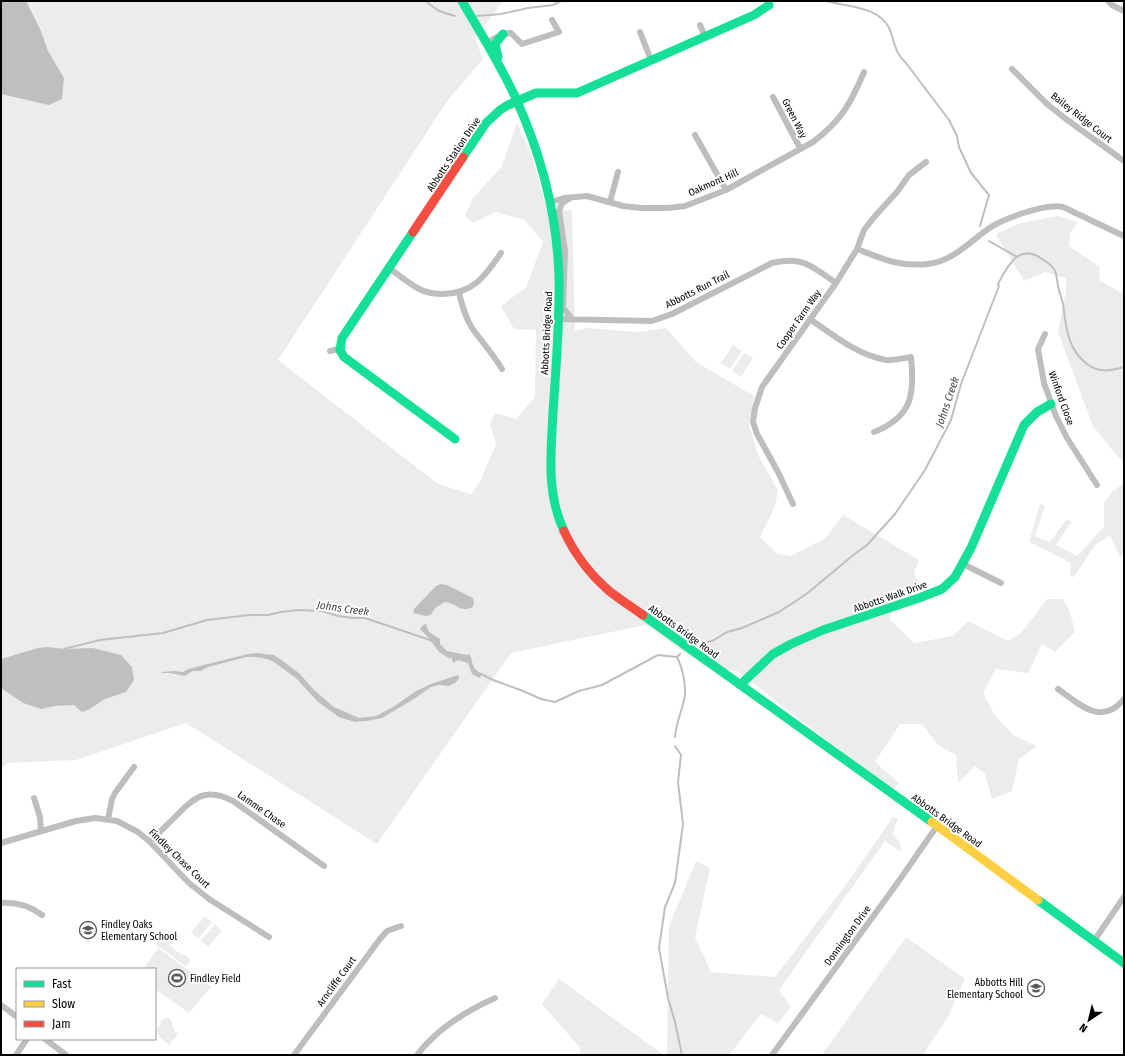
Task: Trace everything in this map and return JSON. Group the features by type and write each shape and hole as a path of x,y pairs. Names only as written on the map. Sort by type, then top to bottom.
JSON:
{"main road":[{"name":"Abbotts Bridge Road","path":"462,1 517,101 535,145 544,172 551,202 556,232 558,261 558,319 550,448 550,480 558,518 568,541 578,557 592,576 609,592 937,826 1124,963"},
{"name":"Abbotts Station Drive","path":"340,349 342,338 486,124 506,105 526,98 534,93 566,95 576,93 754,15 769,5"},
{"name":"Abbotts Bridge Road","path":"503,34 495,43 494,47 508,73 508,77 505,78"},
{"name":"Abbotts Bridge Road","path":"526,98 525,109 538,138 535,145"},
{"path":"340,349 341,354 344,357 367,375 455,438"},
{"name":"Abbotts Walk Drive","path":"740,685 773,654 791,644 823,630 942,589 955,577 963,564 1024,425 1037,412 1051,404"}],"street":[{"path":"1108,1 1112,5 1124,11"},
{"path":"481,35 488,38 493,38 511,33 522,44 559,32 552,20"},
{"path":"700,25 706,36"},
{"path":"640,32 652,60"},
{"path":"486,44 503,34"},
{"name":"Bailey Ridge Court","path":"1012,69 1047,104 1124,161"},
{"name":"Oakmont Hill","path":"551,202 573,197 587,196 623,206 668,208 685,206 726,190 813,142 824,134 841,116 855,92 864,72"},
{"name":"Green Way","path":"773,97 800,148"},
{"path":"695,135 726,190"},
{"name":"Cooper Farm Way","path":"793,504 778,472 757,434 753,422 755,408 762,387 836,282 857,249 864,230 897,192 909,175 926,162"},
{"path":"610,202 618,172"},
{"name":"Abbotts Bridge Road","path":"572,320 563,308 565,251 559,211 562,203 573,197"},
{"path":"857,249 893,263 929,264 947,259 989,228 1034,209 1049,207 1062,207 1124,236"},
{"path":"389,268 419,289 437,294 459,293 476,283 488,272 501,253"},
{"name":"Abbotts Run Trail","path":"558,319 652,321 672,314 772,263 787,260 808,264 836,282"},
{"path":"459,293 463,309 472,327 494,354 502,368"},
{"path":"810,319 864,353 887,360 911,357 912,384 911,395 907,407 901,416 885,427 874,432"},
{"name":"Winford Close","path":"1045,334 1038,350 1044,383 1051,404 1067,438 1097,485"},
{"path":"330,351 340,349"},
{"path":"963,564 1001,583"},
{"path":"1058,689 1083,707 1095,712 1113,709 1124,699"},
{"path":"108,819 115,793 134,767"},
{"name":"Lamme Chase","path":"150,842 188,803 197,797 207,794 216,794 225,796 233,801 324,866"},
{"path":"34,798 40,817 41,831"},
{"name":"Findley Chase Court","path":"1,843 76,821 95,818 108,819 125,825 138,832 150,842 189,883 209,899 269,937"},
{"name":"Donnington Drive","path":"772,1055 896,885 937,826"},
{"path":"1094,941 1124,898"},
{"path":"1,903 27,906 42,915"},
{"name":"Arncliffe Court","path":"294,1055 380,938 387,931 401,926"},
{"path":"418,1053 448,1026 477,1006 495,998"},
{"path":"1,1005 16,1016"},
{"path":"16,1055 26,1040"},
{"path":"47,1040 66,1055"},
{"path":"418,1053 426,1055"}],"shaded area":[{"path":"1,1 503,1 475,38 483,59 448,100 278,360 438,484 471,494 479,483 496,445 490,424 495,413 516,419 535,397 536,330 514,329 501,306 526,287 543,242 525,220 496,212 473,223 465,216 473,198 502,166 517,123 532,156 547,210 572,210 575,331 587,328 637,332 666,328 696,362 754,396 749,425 758,455 778,490 775,506 760,537 778,554 791,556 826,538 843,515 919,560 914,573 923,590 900,599 889,619 914,643 953,636 968,621 1008,641 1021,633 1047,599 1063,599 1070,612 1075,632 1055,652 1042,644 1028,673 996,669 983,693 994,714 1013,735 1037,746 1019,759 1012,791 992,799 985,774 975,766 958,783 956,755 938,745 922,724 900,724 875,762 899,783 894,789 868,772 737,671 707,668 645,625 511,653 377,844 186,723 76,760 8,763 1,768"},
{"path":"1,1 26,1 41,31 48,51 64,78 62,99 49,105 1,94"},
{"path":"1058,216 1078,222 1070,233 1069,246 1100,267 1099,280 1120,292 1124,291 1124,461 1118,457 1093,426 1058,332 1066,291 1066,278 1045,272 1024,281 996,234 1021,223"},
{"path":"733,345 742,351 730,369 721,363"},
{"path":"744,353 753,358 741,377 732,371"},
{"path":"1124,483 1124,554 1120,557 1110,535 1095,545 1074,577 1070,576 1071,563 1029,542 1040,504 1045,506 1035,536 1050,542 1066,520 1072,521 1056,545 1077,556 1104,527 1104,503 1111,493"},
{"path":"441,584 447,585 473,598 473,607 469,609 462,609 445,602 435,608 431,615 426,616 413,613 414,609 436,586"},
{"path":"426,624 429,632 440,639 440,644 447,651 467,655 469,654 474,667 481,677 479,678 472,674 468,663 458,660 453,663 452,657 450,659 439,652 420,629"},
{"path":"47,647 65,649 93,648 121,655 132,667 134,680 126,692 105,699 88,710 82,712 74,705 55,706 41,709 23,703 1,688 1,659 38,648"},
{"path":"257,653 274,655 299,673 314,690 334,707 359,718 376,716 393,707 416,691 431,684 458,675 459,679 449,686 439,685 431,687 382,718 355,722 339,717 332,712 317,701 297,679 274,662 267,659 246,657 208,667 201,671 193,671 185,676 162,673 174,671 183,672 188,669"},
{"path":"893,817 898,819 892,834 900,842 901,852 885,841 779,990 791,1007 778,1023 761,1014 729,1055 667,1055 669,926 696,861 710,868 695,937 711,972 775,977 848,882"},
{"path":"205,916 212,922 198,939 191,932"},
{"path":"215,924 222,931 208,947 201,941"},
{"path":"159,934 165,935 173,941 170,946 191,960 186,967 156,945"},
{"path":"906,937 965,979 948,1017 924,1055 822,1055"},
{"name":"Findley Field","path":"158,948 211,987 189,1013 156,990 156,968 144,968"},
{"path":"559,979 664,1055 580,1055 580,1048 542,1004"},
{"path":"168,1017 171,1020 174,1031 178,1034 169,1045 161,1038 156,1030 160,1025 161,1020"}],"waterway":[{"path":"425,1 439,11 455,16"},
{"path":"477,16 501,14 528,8 553,5 561,1"},
{"path":"826,1 853,6 871,12 879,16 885,22 890,30 900,56 949,120 957,136 959,147 971,173 989,195 980,226"},
{"path":"989,241 1017,257"},
{"name":"Johns Creek","path":"693,642 703,644 714,640 727,632 742,628 779,612 809,592 867,545 895,514 925,470 951,420 961,384 999,286 998,284 1010,264 1020,255 1027,253 1034,254 1054,269 1063,302 1065,321 1071,344 1080,358 1091,367 1100,370 1124,367"},
{"name":"Johns Creek","path":"64,649 100,640 163,633 207,620 250,615 268,615 298,610 322,611 338,616 365,618 433,641"},
{"name":"Johns Creek","path":"677,657 680,654"},
{"name":"Johns Creek","path":"479,673 541,699 555,702 579,691 602,685 658,655 677,657"},
{"path":"675,737 677,723 685,695 683,673 677,657"},
{"path":"675,746 681,755 678,782 683,824 675,883 665,907 659,948 668,998 682,1055"}],"traffic: fast":[{"path":"462,1 498,63 517,101 534,144 547,187 555,231 559,276 558,344 551,442 551,472 554,502 564,531"},
{"path":"463,157 486,123 508,105 536,93 577,93 754,15 769,5"},
{"path":"498,57 495,44 503,34"},
{"path":"413,232 342,338 340,350 344,357 455,439"},
{"path":"740,685 773,654 791,644 823,630 942,589 955,577 971,548 1024,425 1037,412 1051,404"},
{"path":"643,615 932,822"},
{"path":"1038,900 1124,963"}],"traffic: slow":[{"path":"932,822 1038,900"}],"traffic: jam":[{"path":"413,232 463,157"},
{"path":"564,531 577,555 595,577 612,593 643,615"}],"place":[{"name":"Findley Oaks Elementary School","path":"88,930"},
{"name":"Findley Field","path":"177,978"},
{"name":"Abbotts Hill Elementary School","path":"1036,988"}]}
